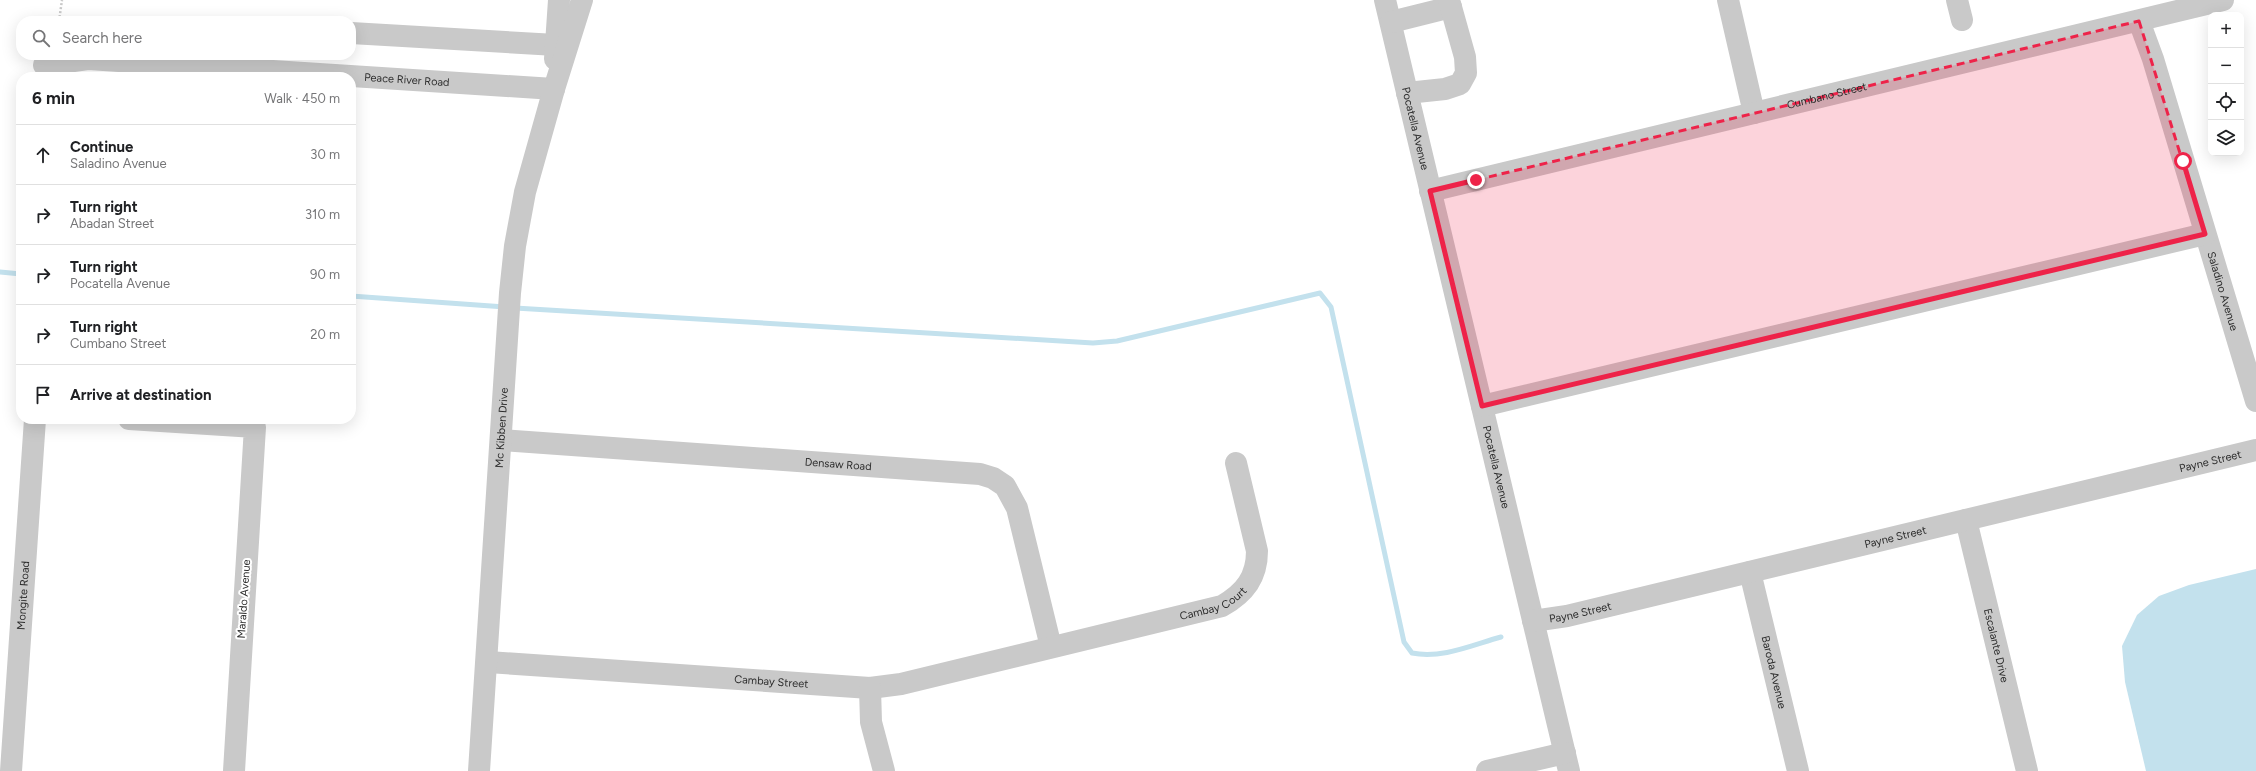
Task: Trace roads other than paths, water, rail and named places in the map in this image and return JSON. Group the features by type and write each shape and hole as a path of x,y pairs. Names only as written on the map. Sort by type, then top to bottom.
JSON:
{"street":[{"name":"Mc Kibben Drive","path":"554,88 559,0"},
{"name":"Mc Kibben Drive","path":"480,771 510,293 515,246 525,192 554,88 582,0"},
{"name":"Pocatella Avenue","path":"1386,0 1430,191 1567,762"},
{"path":"1728,0 1754,113"},
{"name":"Cumbano Street","path":"1430,191 2223,0"},
{"path":"1391,22 1450,4 1465,57 1466,72 1460,84 1445,89 1407,93"},
{"name":"Saladino Avenue","path":"2139,21 2153,59 2256,401"},
{"path":"356,33 556,45"},
{"name":"Peace River Road","path":"44,65 81,60"},
{"name":"Peace River Road","path":"98,60 220,72 268,63 554,88"},
{"path":"1482,406 2205,234"},
{"name":"Mongite Road","path":"10,771 35,424"},
{"name":"Maraldo Avenue","path":"208,424 255,427 234,771"},
{"name":"Densaw Road","path":"501,440 807,460 980,474 993,478 1005,486 1018,508 1051,647"},
{"name":"Payne Street","path":"1533,621 1567,616 2256,450"},
{"name":"Cambay Court","path":"1051,647 1222,606 1232,601 1248,586 1255,571 1257,551 1236,463"},
{"name":"Escalante Drive","path":"1966,520 2027,771"},
{"name":"Baroda Avenue","path":"1750,572 1798,771"},
{"name":"Cambay Street","path":"488,662 870,688 901,684 1051,647"},
{"path":"870,688 871,722 884,771"},
{"path":"1487,771 1567,762"}],"water":[{"path":"2256,569 2256,771 2146,771 2125,682 2122,646 2137,615 2159,596 2189,585"}],"waterway":[{"path":"0,272 16,274"},
{"path":"515,308 1093,343 1117,341 1320,293 1331,307 1404,642 1412,653 1434,654 1446,653 1501,637"},
{"path":"356,296 505,307"}]}
